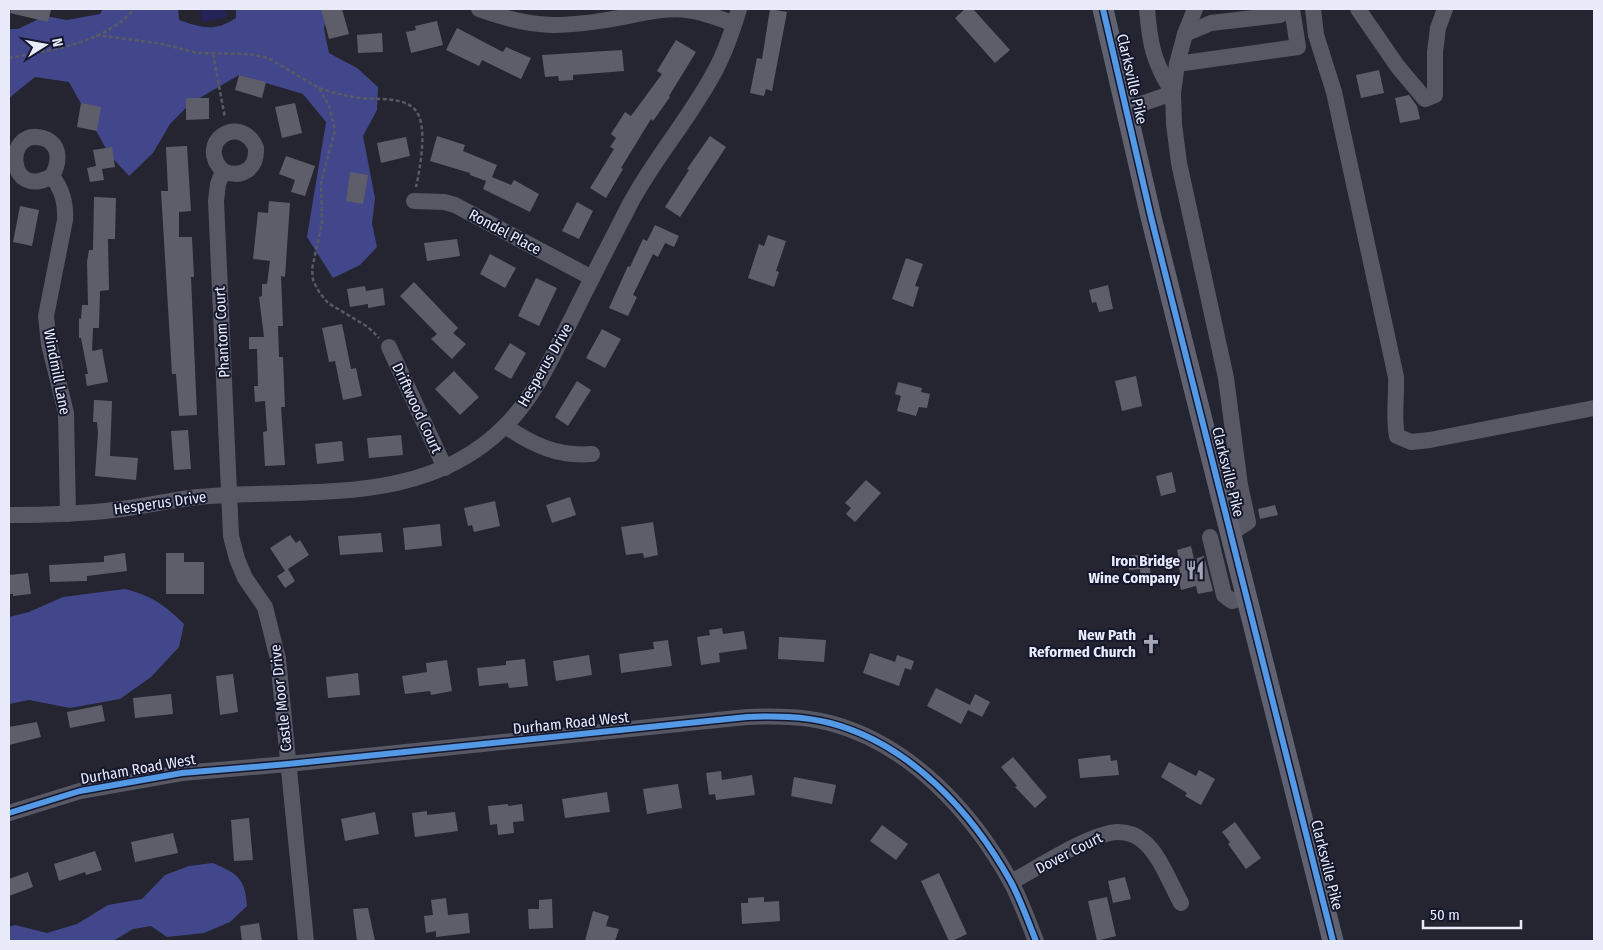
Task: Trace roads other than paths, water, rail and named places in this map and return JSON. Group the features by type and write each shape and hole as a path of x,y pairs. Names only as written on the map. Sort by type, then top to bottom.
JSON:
{"main road":[{"name":"Clarksville Pike","path":"1103,9 1126,109 1332,941"}],"street":[{"path":"479,9 527,24 550,26 597,22 670,10 737,16"},
{"path":"1147,9 1150,42 1157,67 1173,93"},
{"path":"1195,9 1185,34 1173,93 1179,163 1226,378 1240,485 1248,522 1231,533"},
{"path":"1178,64 1298,47 1291,9 1280,15 1211,23 1185,34"},
{"path":"1313,9 1316,35 1334,92 1396,377 1397,412 1394,423 1397,436 1411,442 1430,440 1594,408"},
{"path":"1358,9 1398,67 1424,98 1435,95 1435,52 1438,28 1445,9"},
{"name":"Hesperus Drive","path":"9,515 68,514 229,494 378,488 400,484 445,468 486,443 506,426 524,404 544,372 640,186 715,70 737,16"},
{"path":"1126,109 1173,93"},
{"path":"230,132 239,132 248,136 253,141 256,156 250,170 240,175 223,172 216,164 214,148 222,135 230,132"},
{"name":"Phantom Court","path":"223,172 218,184 216,201 229,494"},
{"name":"Windmill Lane","path":"52,176 64,198 66,220 48,303 47,323 49,344 66,413 68,514"},
{"name":"Rondel Place","path":"414,201 444,202 455,206 592,278"},
{"name":"Driftwood Court","path":"389,347 445,468"},
{"path":"506,426 524,439 547,450 570,454 592,454"},
{"name":"Castle Moor Drive","path":"229,494 232,536 237,559 245,578 265,607 278,659 306,941"},
{"path":"1210,537 1224,595 1232,600 1246,597"},
{"name":"Durham Road West","path":"9,813 80,791 182,772 288,764 747,718 804,718 830,723 858,732 908,760 956,805 983,840 1011,882 1036,941"},
{"name":"Dover Court","path":"1011,882 1098,836 1118,832 1129,833 1144,841 1152,850 1181,903"}],"place":[{"name":"Iron Bridge Wine Company","path":"1195,570"},
{"name":"New Path Reformed Church","path":"1151,644"}]}
